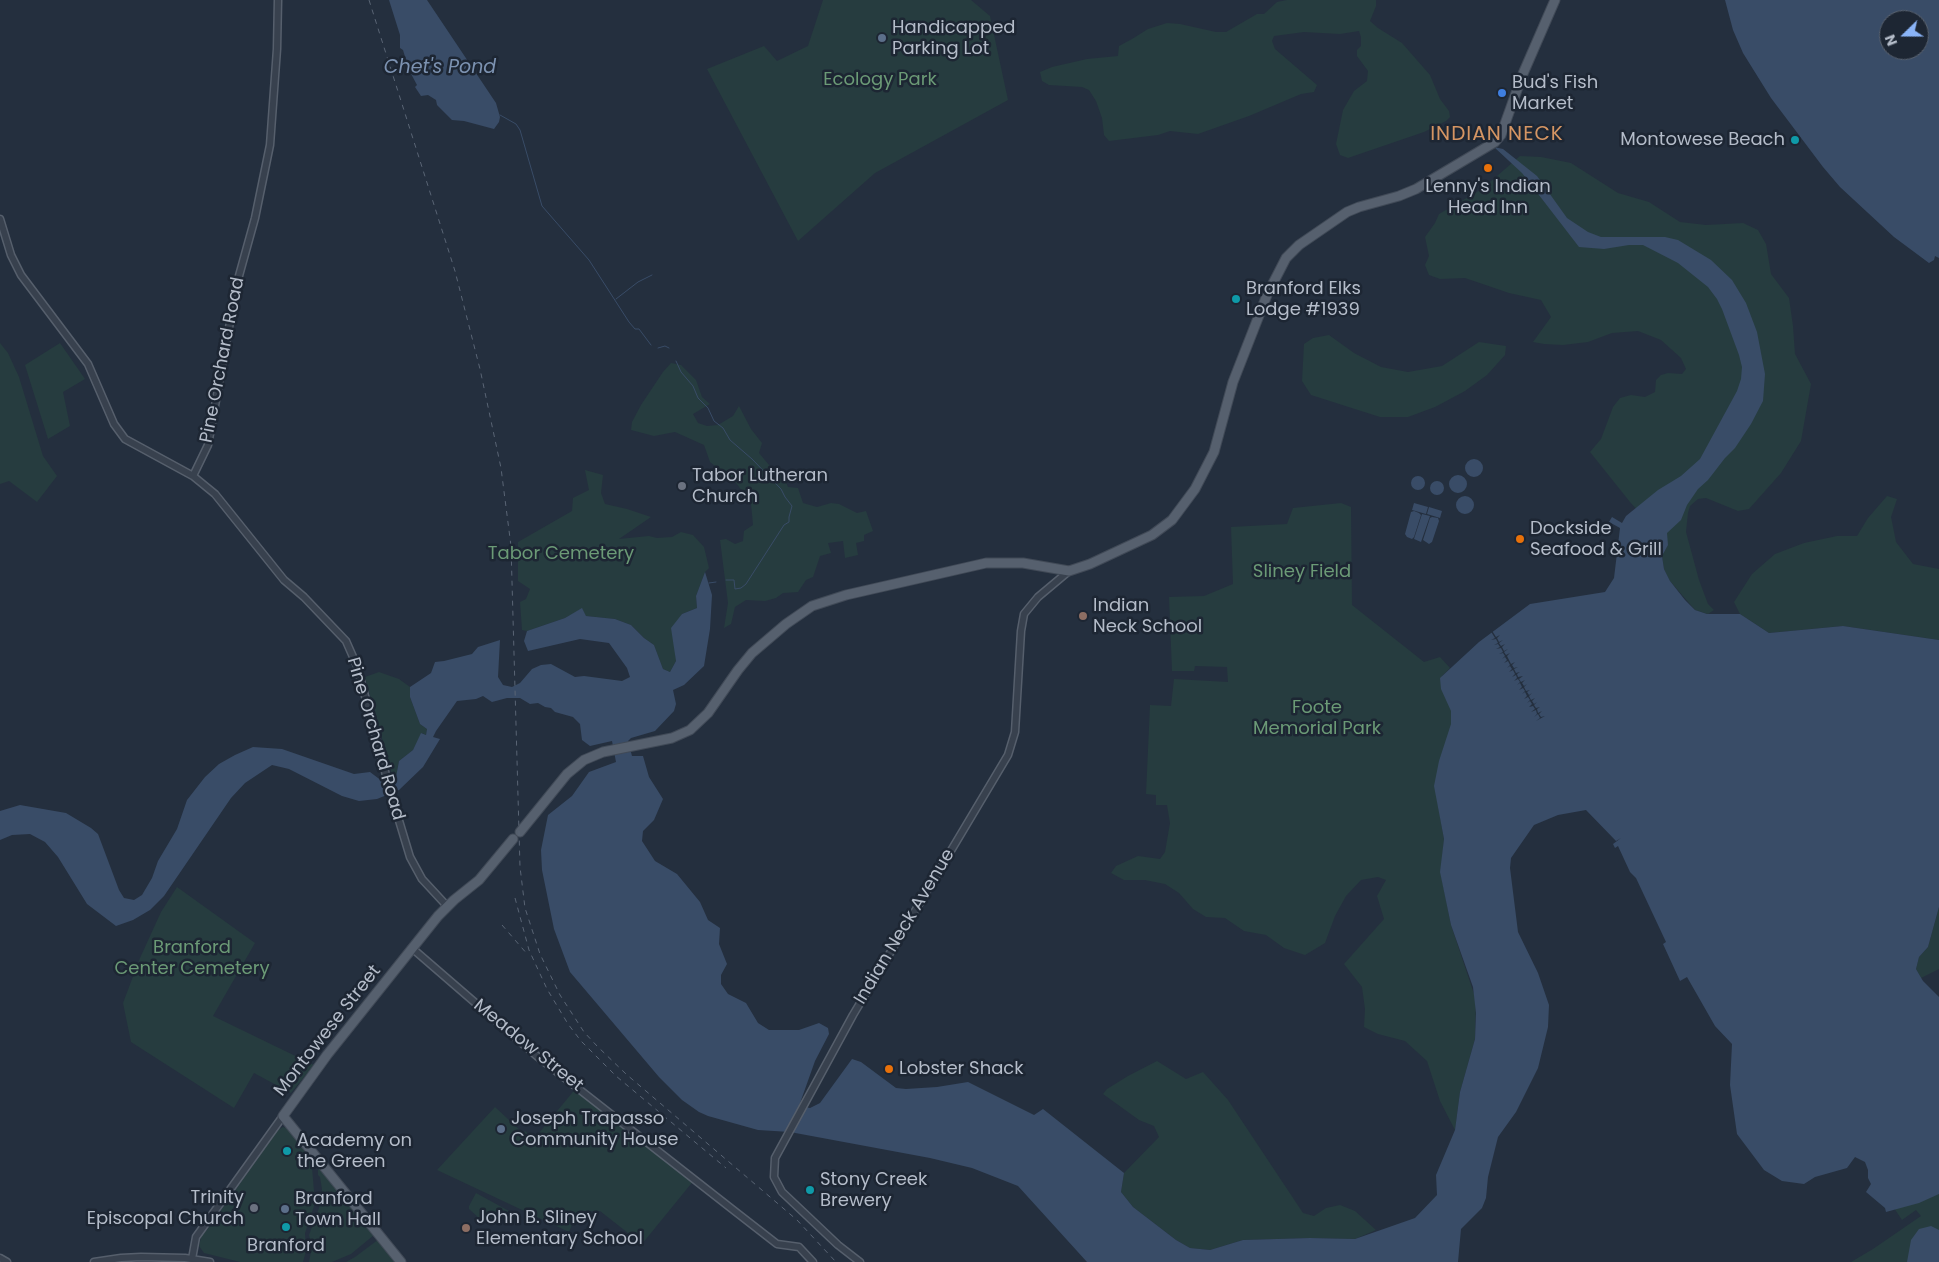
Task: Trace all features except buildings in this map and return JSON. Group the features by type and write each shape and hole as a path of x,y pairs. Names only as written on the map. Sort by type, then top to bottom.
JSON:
{"main road":[{"path":"520,832 571,770 584,760 611,750 672,738 690,730 708,713 752,653 796,617 820,602 986,563 1023,563 1069,571 1090,564 1152,535 1172,520 1189,497 1207,467 1216,447 1234,382 1267,295 1286,258 1298,245 1347,212 1416,189 1492,144 1502,135 1522,76 1554,0"},
{"name":"Montowese Street","path":"282,1116 327,1055 447,906 479,880 513,839"},
{"path":"282,1116 401,1262"}],"street":[{"name":"Pine Orchard Road","path":"278,0 277,57 270,145 255,218 237,283 208,445 193,476 215,494 284,580 322,615 346,641 357,666 410,857 416,870 430,890 447,906"},
{"path":"0,219 11,255 21,275 88,364 114,424 125,439 193,476"},
{"name":"Indian Neck Avenue","path":"860,1262 786,1197 774,1177 774,1163 853,1015 1008,755 1015,732 1021,631 1024,614 1038,596 1069,571"},
{"name":"Meadow Street","path":"413,949 538,1057 732,1209 777,1244 799,1247 813,1262"},
{"name":"Montowese Street","path":"192,1259 196,1237 282,1116"},
{"path":"0,1258 7,1262"},
{"path":"94,1262 128,1258 192,1259 210,1262"}],"green space":[{"name":"Ecology Park","path":"823,0 971,0 990,16 1008,100 875,173 798,241 707,69 764,46 777,61 808,46"},
{"path":"1287,0 1376,0 1376,6 1370,21 1402,43 1430,75 1440,99 1449,111 1450,117 1424,132 1348,158 1340,155 1336,144 1343,110 1354,91 1367,81 1368,71 1357,56 1357,50 1361,46 1359,31 1340,34 1304,32 1274,36 1272,41 1275,49 1317,85 1314,92 1301,94 1249,116 1198,134 1170,131 1158,135 1109,141 1104,135 1102,118 1096,101 1089,90 1082,87 1049,85 1042,81 1040,72 1052,67 1087,59 1118,56 1119,46 1148,29 1167,23 1216,32 1226,32 1257,14 1264,14 1277,2"},
{"path":"1520,156 1541,157 1571,163 1618,193 1649,202 1680,222 1706,225 1743,223 1758,230 1766,244 1771,274 1789,298 1795,354 1811,384 1801,441 1781,473 1749,509 1738,511 1706,498 1698,499 1690,506 1686,532 1699,580 1708,604 1714,610 1708,614 1695,610 1670,581 1664,569 1662,556 1668,544 1630,502 1590,452 1601,439 1613,407 1620,398 1631,395 1645,397 1655,392 1656,380 1661,375 1668,373 1682,374 1686,369 1681,358 1661,340 1638,331 1612,333 1588,342 1563,345 1533,342 1551,317 1541,300 1509,293 1465,278 1440,279 1429,275 1425,265 1429,256 1425,237 1439,214 1482,189"},
{"path":"1329,335 1354,353 1381,367 1408,372 1442,366 1479,342 1506,346 1505,355 1487,375 1465,391 1435,407 1408,417 1380,417 1311,395 1302,381 1304,344 1313,338"},
{"path":"0,343 8,353 19,377 43,456 57,476 37,502 9,481 0,484"},
{"path":"60,343 85,379 63,392 70,426 48,439 25,365"},
{"path":"671,363 681,365 696,380 702,397 710,404 693,414 698,423 707,426 718,425 733,416 739,406 751,429 762,443 759,453 769,465 781,471 788,487 798,488 803,503 817,507 831,503 839,504 857,513 866,511 873,531 864,535 864,541 856,543 858,555 845,558 843,541 828,543 831,553 820,556 813,577 806,580 798,592 783,593 776,598 765,601 746,600 735,607 731,624 724,628 728,603 720,540 726,539 735,544 743,541 744,531 753,525 751,504 737,484 710,462 704,445 675,432 654,436 631,430 632,422 641,405"},
{"name":"Tabor Cemetery","path":"585,470 603,475 601,493 605,504 651,517 619,539 649,536 657,538 672,537 681,532 693,535 704,547 709,568 705,572 696,596 697,608 682,614 675,623 676,661 670,672 663,669 654,645 631,625 615,619 586,616 582,609 565,618 527,631 522,630 520,602 526,599 530,589 518,581 518,542 572,511 573,498 589,490"},
{"path":"1887,496 1897,499 1891,517 1896,542 1913,564 1939,569 1939,640 1843,626 1769,633 1740,614 1734,602 1752,574 1775,554 1804,543 1837,536 1857,536 1868,518"},
{"path":"1341,503 1351,507 1352,605 1424,662 1440,657 1450,668 1442,676 1460,713 1437,799 1444,839 1441,874 1451,925 1476,1000 1475,1039 1460,1092 1455,1130 1440,1101 1427,1061 1405,1041 1378,1034 1364,1027 1365,1009 1362,987 1344,964 1384,919 1377,896 1386,880 1378,877 1361,880 1346,896 1335,916 1325,943 1305,955 1284,948 1266,935 1244,931 1225,918 1206,917 1193,909 1179,893 1165,884 1145,880 1124,880 1111,873 1116,866 1138,856 1160,859 1165,852 1170,823 1167,805 1156,805 1156,795 1146,794 1150,705 1171,706 1174,679 1228,682 1227,667 1195,666 1194,671 1172,671 1169,597 1204,596 1233,584 1231,527 1287,524 1293,508"},
{"path":"379,672 399,679 410,687 410,697 420,724 427,729 426,735 422,733 413,750 399,761 396,777 393,778 365,677"},
{"name":"Branford Center Cemetery","path":"177,887 255,943 213,1016 314,1065 291,1093 254,1073 234,1108 131,1042 123,1003 140,958 161,912"},
{"path":"1939,907 1939,969 1921,978 1916,969 1919,957 1928,947"},
{"path":"1157,1061 1186,1079 1203,1072 1228,1100 1303,1213 1314,1216 1326,1208 1340,1205 1355,1211 1376,1230 1355,1239 1243,1240 1210,1250 1190,1248 1176,1240 1133,1207 1121,1192 1124,1173 1159,1137 1154,1126 1139,1120 1103,1094 1107,1089 1128,1076"},
{"path":"577,1087 695,1179 642,1244 600,1211 577,1212 569,1232 437,1170 495,1107 523,1133 525,1131 534,1139"},
{"path":"283,1127 289,1129 311,1155 315,1203 305,1233 306,1251 303,1262 240,1262 204,1253 199,1246 202,1234 207,1230 278,1130"},
{"path":"318,1165 374,1233 351,1254 332,1262 309,1262 312,1247 309,1235 319,1208 322,1189 318,1175"},
{"path":"1939,1189 1939,1234 1911,1262 1851,1262 1921,1216 1916,1210 1902,1220 1892,1205"},
{"path":"476,1193 509,1211 506,1216 480,1219 469,1209"},
{"path":"379,1239 397,1262 346,1262 355,1257"}],"water":[{"name":"Chet's Pond","path":"389,0 427,0 496,103 500,117 494,129 464,121 452,120 437,105 436,100 428,95 421,96 415,87 417,85 409,70 403,50 400,48 400,35"},
{"path":"1725,0 1939,0 1939,258 1935,256 1934,260 1929,263 1894,237 1840,187 1771,98 1743,53 1733,30"},
{"path":"1494,147 1503,149 1537,176 1567,218 1588,232 1601,237 1665,237 1678,240 1711,260 1732,280 1746,303 1757,332 1765,374 1763,401 1735,448 1698,489 1687,505 1681,520 1667,533 1668,545 1662,556 1664,569 1670,581 1685,600 1695,610 1707,614 1740,614 1769,633 1843,626 1939,640 1939,907 1928,947 1919,957 1916,969 1923,981 1939,997 1939,1194 1919,1203 1886,1212 1885,1208 1866,1192 1871,1184 1868,1178 1868,1170 1865,1162 1855,1157 1847,1168 1815,1177 1804,1184 1782,1181 1764,1170 1737,1134 1730,1085 1732,1044 1715,1026 1687,977 1680,981 1663,944 1666,942 1636,878 1630,872 1618,846 1615,848 1613,844 1621,838 1616,841 1586,810 1558,815 1534,825 1511,858 1510,868 1518,932 1538,973 1549,1005 1548,1027 1538,1068 1516,1112 1498,1137 1488,1177 1486,1198 1482,1208 1461,1229 1458,1262 1087,1262 1018,1186 972,1168 930,1158 790,1132 758,1130 699,1112 682,1100 659,1077 570,972 554,929 542,870 541,850 548,815 572,796 589,772 616,762 612,741 590,746 582,740 580,724 573,717 555,712 551,708 538,703 530,704 520,698 507,698 492,702 483,696 476,699 457,701 436,731 433,737 440,739 423,767 399,790 377,799 359,801 342,796 289,769 272,765 245,783 231,798 164,896 150,910 133,920 116,926 87,904 58,857 45,842 30,834 12,835 0,840 0,811 20,805 66,813 98,834 119,890 124,898 134,900 142,895 152,878 158,861 177,829 187,800 205,777 219,764 253,747 282,749 354,774 370,772 382,781 396,777 399,761 413,750 421,733 426,735 427,729 420,724 410,697 410,687 431,673 435,662 472,654 478,647 500,640 498,677 503,685 512,687 520,683 532,669 541,665 551,664 575,677 584,676 622,681 630,677 627,668 609,643 580,639 528,651 524,641 527,631 565,618 582,608 586,616 615,619 631,625 654,645 663,669 670,672 676,661 671,628 682,614 697,608 696,596 705,572 712,595 710,629 704,666 684,685 673,690 676,704 674,711 655,731 631,738 628,741 632,756 643,756 649,777 663,799 654,820 643,831 642,841 655,861 677,874 700,902 708,920 720,928 719,944 727,964 721,975 721,984 728,994 746,1003 758,1023 769,1030 799,1030 819,1023 828,1028 829,1034 815,1061 799,1106 810,1108 820,1103 852,1059 861,1062 896,1088 937,1087 968,1082 1034,1115 1043,1109 1124,1173 1121,1192 1133,1207 1176,1240 1190,1248 1210,1250 1243,1240 1355,1239 1415,1218 1437,1195 1436,1175 1455,1130 1460,1092 1475,1039 1476,1013 1473,987 1451,925 1440,872 1444,839 1434,786 1439,761 1451,724 1451,711 1441,689 1440,678 1479,642 1530,604 1605,592 1614,578 1620,528 1609,522 1612,517 1622,523 1626,516 1658,490 1681,476 1700,459 1737,391 1742,367 1722,309 1708,287 1678,263 1643,245 1604,249 1579,247 1522,173"},
{"path":"1474,459 1482,464 1483,468 1478,476 1474,477 1466,472 1465,468 1470,460"},
{"path":"1454,475 1462,475 1467,480 1465,491 1454,493 1449,488 1449,480"},
{"path":"1418,476 1423,478 1425,483 1423,488 1418,490 1413,488 1411,483 1413,478"},
{"path":"1437,481 1442,483 1444,488 1442,493 1437,495 1432,493 1430,488 1432,483"},
{"path":"1465,496 1471,499 1474,505 1471,511 1465,514 1459,511 1456,505 1459,499"},
{"path":"1414,503 1428,507 1426,514 1412,510"},
{"path":"1429,507 1442,511 1440,518 1427,514"},
{"path":"1414,511 1421,515 1412,539 1405,534 1411,512"},
{"path":"1422,514 1430,516 1421,542 1414,539"},
{"path":"1432,517 1438,518 1439,521 1432,542 1429,544 1423,540"},
{"path":"1931,1226 1939,1230 1939,1262 1907,1262 1911,1240 1919,1229"}],"pier":[{"path":"1491,629 1496,637 1500,635 1497,638 1499,642 1503,640 1499,643 1501,646 1505,644 1502,647 1504,651 1508,649 1504,652 1506,655 1510,653 1507,656 1511,664 1515,662 1512,665 1514,668 1518,667 1514,669 1516,673 1520,672 1517,674 1518,677 1523,676 1519,679 1521,682 1525,680 1522,683 1524,686 1527,684 1524,687 1526,691 1530,690 1527,692 1529,695 1532,693 1529,696 1531,700 1535,698 1532,701 1534,704 1537,702 1534,705 1536,708 1540,707 1537,709 1538,713 1542,711 1539,714 1541,717 1545,716 1536,721 1540,718 1538,714 1534,717 1537,714 1536,710 1531,712 1535,709 1533,706 1529,707 1532,704 1530,701 1527,703 1530,700 1528,697 1524,699 1527,696 1525,692 1522,694 1525,691 1523,688 1519,690 1522,687 1520,683 1517,685 1520,682 1518,679 1514,681 1517,678 1516,675 1512,677 1515,674 1513,670 1509,672 1512,669 1510,666 1507,668 1510,665 1508,661 1504,663 1507,660 1505,657 1502,659 1505,656 1503,653 1499,654 1503,652 1501,648 1496,649 1500,647 1498,644 1494,645 1498,643 1496,639 1491,640 1495,638"}],"waterway":[{"path":"500,115 516,124 520,130 542,206 589,260 629,322 635,329 639,329 651,345"},
{"path":"616,299 638,282 652,275"},
{"path":"658,348 665,346 669,348"},
{"path":"676,361 681,372 693,386 698,398 708,408 714,421 723,428 730,440 752,459 781,489 792,506 789,522 784,525 746,584 741,588 735,589 734,580 726,580"},
{"path":"709,583 716,582"}],"railway":[{"path":"369,0 455,271 480,369 501,468 511,546 520,867 525,908 540,954 560,995 584,1032 597,1046 626,1074 797,1220 836,1262"},
{"path":"515,898 529,950 547,989 568,1024 581,1041 616,1076 726,1168"},
{"path":"502,925 528,955"}],"place":[{"name":"Handicapped Parking Lot","path":"882,38"},
{"name":"Bud's Fish Market","path":"1502,93"},
{"name":"Montowese Beach","path":"1795,140"},
{"name":"Lenny's Indian Head Inn","path":"1488,168"},
{"name":"Branford Elks Lodge #1939","path":"1236,299"},
{"name":"Tabor Lutheran Church","path":"682,486"},
{"name":"Dockside Seafood & Grill","path":"1520,539"},
{"name":"Indian Neck School","path":"1083,616"},
{"name":"Lobster Shack","path":"889,1069"},
{"name":"Joseph Trapasso Community House","path":"501,1129"},
{"name":"Academy on the Green","path":"287,1151"},
{"name":"Stony Creek Brewery","path":"810,1190"},
{"name":"Trinity Episcopal Church","path":"254,1208"},
{"name":"Branford Town Hall","path":"285,1209"},
{"name":"Branford","path":"286,1227"},
{"name":"John B. Sliney Elementary School","path":"466,1228"}],"district":[{"name":"INDIAN NECK","path":"1497,135"}],"park label":[{"name":"Sliney Field","path":"1302,572"},
{"name":"Foote Memorial Park","path":"1317,718"}]}
